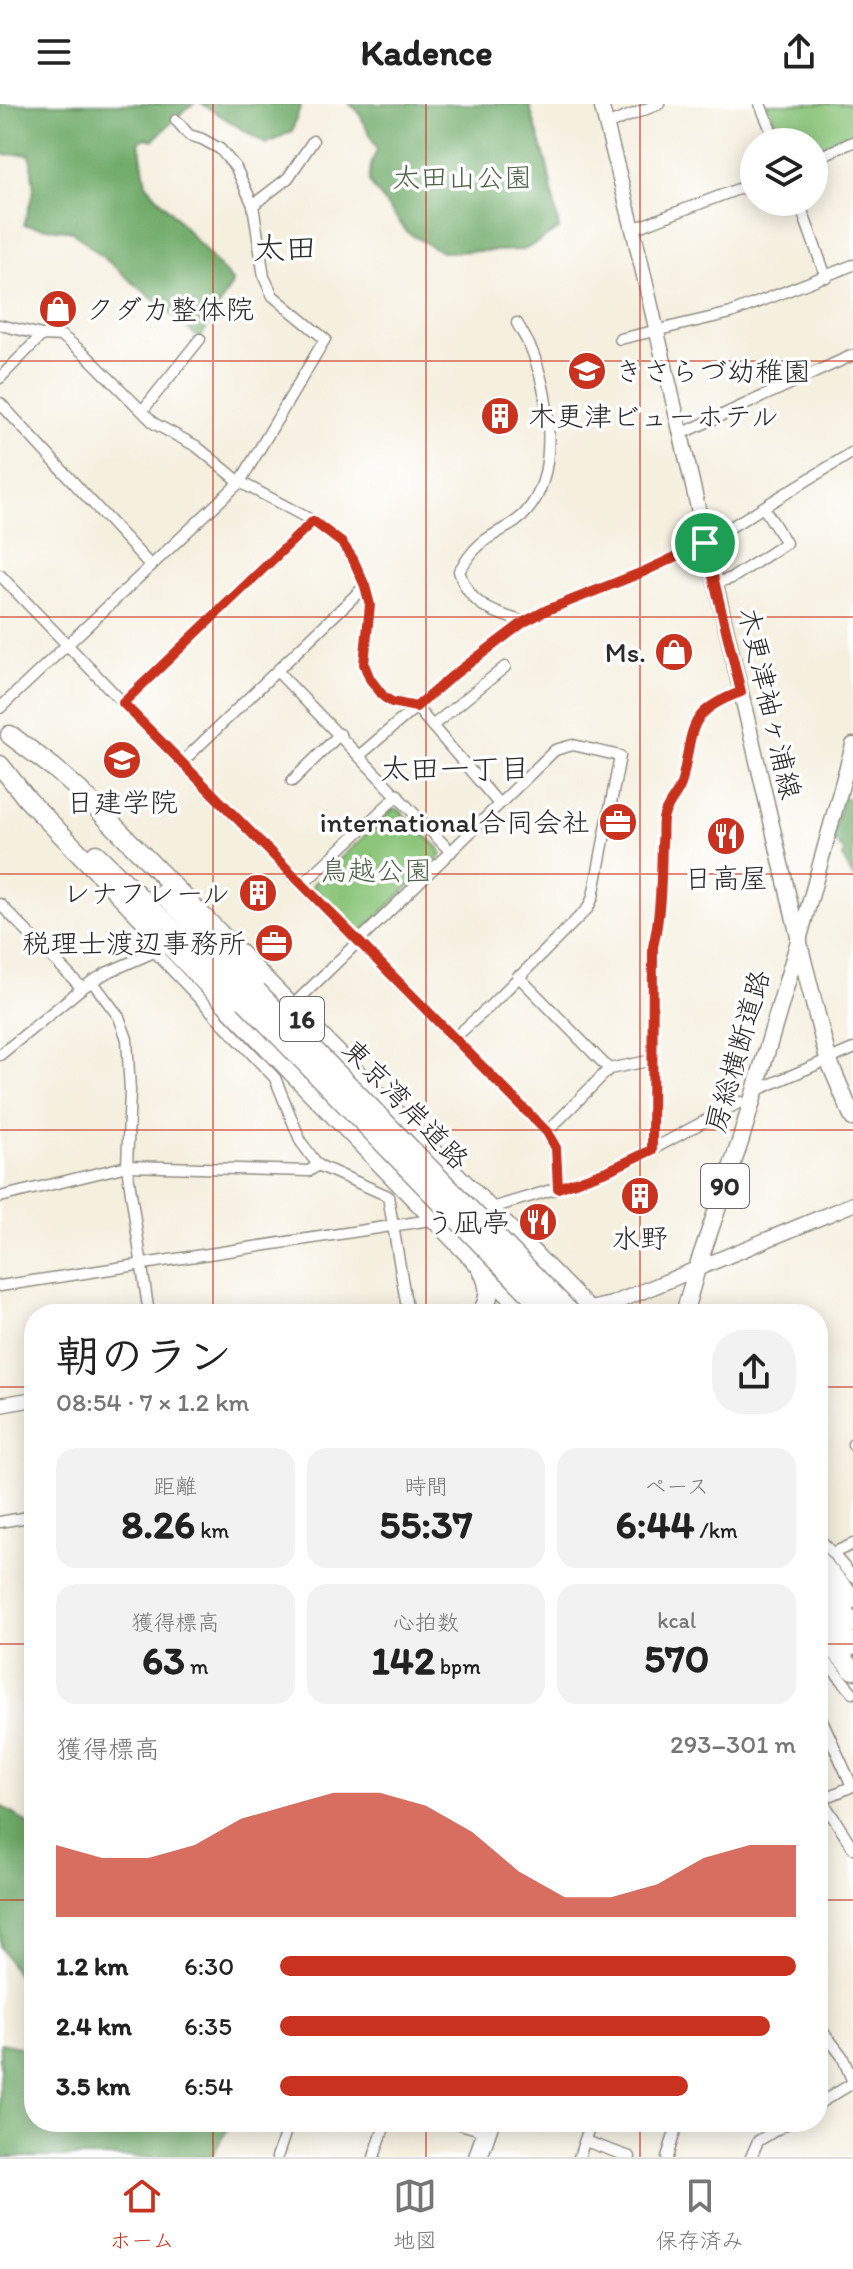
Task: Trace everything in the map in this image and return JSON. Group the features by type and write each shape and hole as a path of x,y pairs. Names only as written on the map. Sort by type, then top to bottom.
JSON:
{"highway":[{"name":"東京湾岸道路","path":"5,730 540,1304"},
{"name":"16","path":"5,730 80,791 491,1209 572,1304"},
{"name":"東京湾岸道路","path":"0,759 571,1304"},
{"name":"16","path":"0,765 162,950 436,1219 517,1304"},
{"path":"480,1265 489,1288 486,1304"},
{"path":"828,1561 853,1599"},
{"path":"828,1594 853,1623"},
{"path":"828,1617 853,1646"},
{"path":"828,1641 853,1670"},
{"path":"478,2157 486,2132"}],"main road":[{"name":"木更津袖ヶ浦線","path":"601,104 799,941"},
{"path":"853,745 799,941 828,1059 853,1118"},
{"name":"房総横断道路","path":"687,1304 753,1098 799,941"},
{"path":"612,1304 853,1204"},
{"path":"0,1405 24,1401"}],"street":[{"path":"606,125 659,104"},
{"path":"760,104 770,128"},
{"path":"0,708 240,482 325,339 273,296 264,277 253,205 236,168 220,149 189,135 176,120"},
{"path":"253,205 288,178 313,141"},
{"path":"828,153 853,142"},
{"path":"633,229 740,188"},
{"path":"804,216 826,277"},
{"path":"620,339 731,313 853,265"},
{"path":"517,323 533,352 544,392 547,419 544,481 538,497 526,513 485,540 470,554 459,571 463,586 480,605 524,622"},
{"path":"0,325 42,335 62,336 85,354 155,424 196,446 240,482 313,521 342,543 353,559 370,605 364,664 366,672 384,697 416,707 499,804"},
{"path":"0,378 42,335"},
{"path":"143,410 200,339"},
{"path":"681,434 853,355"},
{"path":"0,403 151,566"},
{"path":"360,755 451,677 524,622 705,543 853,452"},
{"path":"715,583 732,578 786,543 764,508"},
{"path":"123,703 313,521"},
{"path":"0,575 181,763 547,1132 556,1148 558,1188"},
{"path":"181,763 365,586"},
{"path":"432,726 505,667"},
{"path":"277,671 451,852"},
{"path":"652,1150 653,947 660,901 663,819 681,786 696,719 721,699 741,692"},
{"path":"292,781 340,734"},
{"path":"291,1007 555,750 573,745 620,756 593,897 588,908 453,1039"},
{"path":"302,885 398,795"},
{"path":"0,904 82,988"},
{"path":"0,1055 92,981 162,950 275,1078 301,1142 318,1165 388,1196 406,1304"},
{"path":"518,976 609,1069"},
{"path":"92,981 119,1017 127,1039 130,1091 127,1166 148,1304"},
{"path":"0,1286 491,1209 609,1170 740,1102 853,1049"},
{"path":"547,1132 609,1069 653,1060"},
{"path":"0,1197 127,1166 309,1171 318,1165"},
{"path":"0,1522 24,1518"},
{"path":"828,1555 853,1544"},
{"path":"828,1558 853,1577"},
{"path":"828,1664 853,1693"},
{"path":"828,1733 852,1786 828,1797"},
{"path":"828,1813 853,1848"},
{"path":"828,2038 842,2056 853,2082 828,2098"},
{"path":"277,2157 286,2132"},
{"path":"374,2157 383,2132"},
{"path":"579,2157 588,2132"},
{"path":"667,2157 675,2132"},
{"path":"751,2157 758,2141 773,2132"},
{"path":"585,2141 630,2157"}],"green space":[{"path":"0,104 194,104 153,140 146,138 139,142 146,184 233,282 200,339 72,231 24,225 34,189 30,154 0,155"},
{"path":"202,104 301,104 292,131 266,144"},
{"name":"太田山公園","path":"350,104 529,104 547,164 559,229 524,250 441,252 407,232 369,182 377,149 358,111"},
{"path":"767,104 853,104 853,134 828,145 828,128 776,128"},
{"path":"843,797 853,800 853,878 843,858 844,851 832,838"},
{"name":"鳥越公園","path":"393,809 398,809 439,848 442,855 357,936 312,885"},
{"path":"0,1805 24,1821 24,1988 0,1946"},
{"path":"0,2043 24,2048 24,2132 226,2132 211,2157 0,2157"}],"place":[{"name":"クダカ整体院","path":"58,309"},
{"name":"きさらづ幼稚園","path":"587,371"},
{"name":"木更津ビューホテル","path":"500,416"},
{"name":"Ms.","path":"674,652"},
{"name":"日建学院","path":"122,760"},
{"name":"international合同会社","path":"618,822"},
{"name":"日高屋","path":"726,836"},
{"name":"レナフレール","path":"258,893"},
{"name":"税理士渡辺事務所","path":"274,943"},
{"name":"水野","path":"640,1196"},
{"name":"う凪亭","path":"538,1222"}],"district":[{"name":"太田","path":"285,248"},
{"name":"太田一丁目","path":"455,769"}],"route":[{"path":"313,521 342,543 365,586 370,605 364,664 366,672 384,697 416,707 524,622 705,543 741,692 721,699 696,719 681,786 663,819 660,901 653,947 652,1150 629,1162 558,1188 556,1148 547,1132 123,703 313,521"}]}
